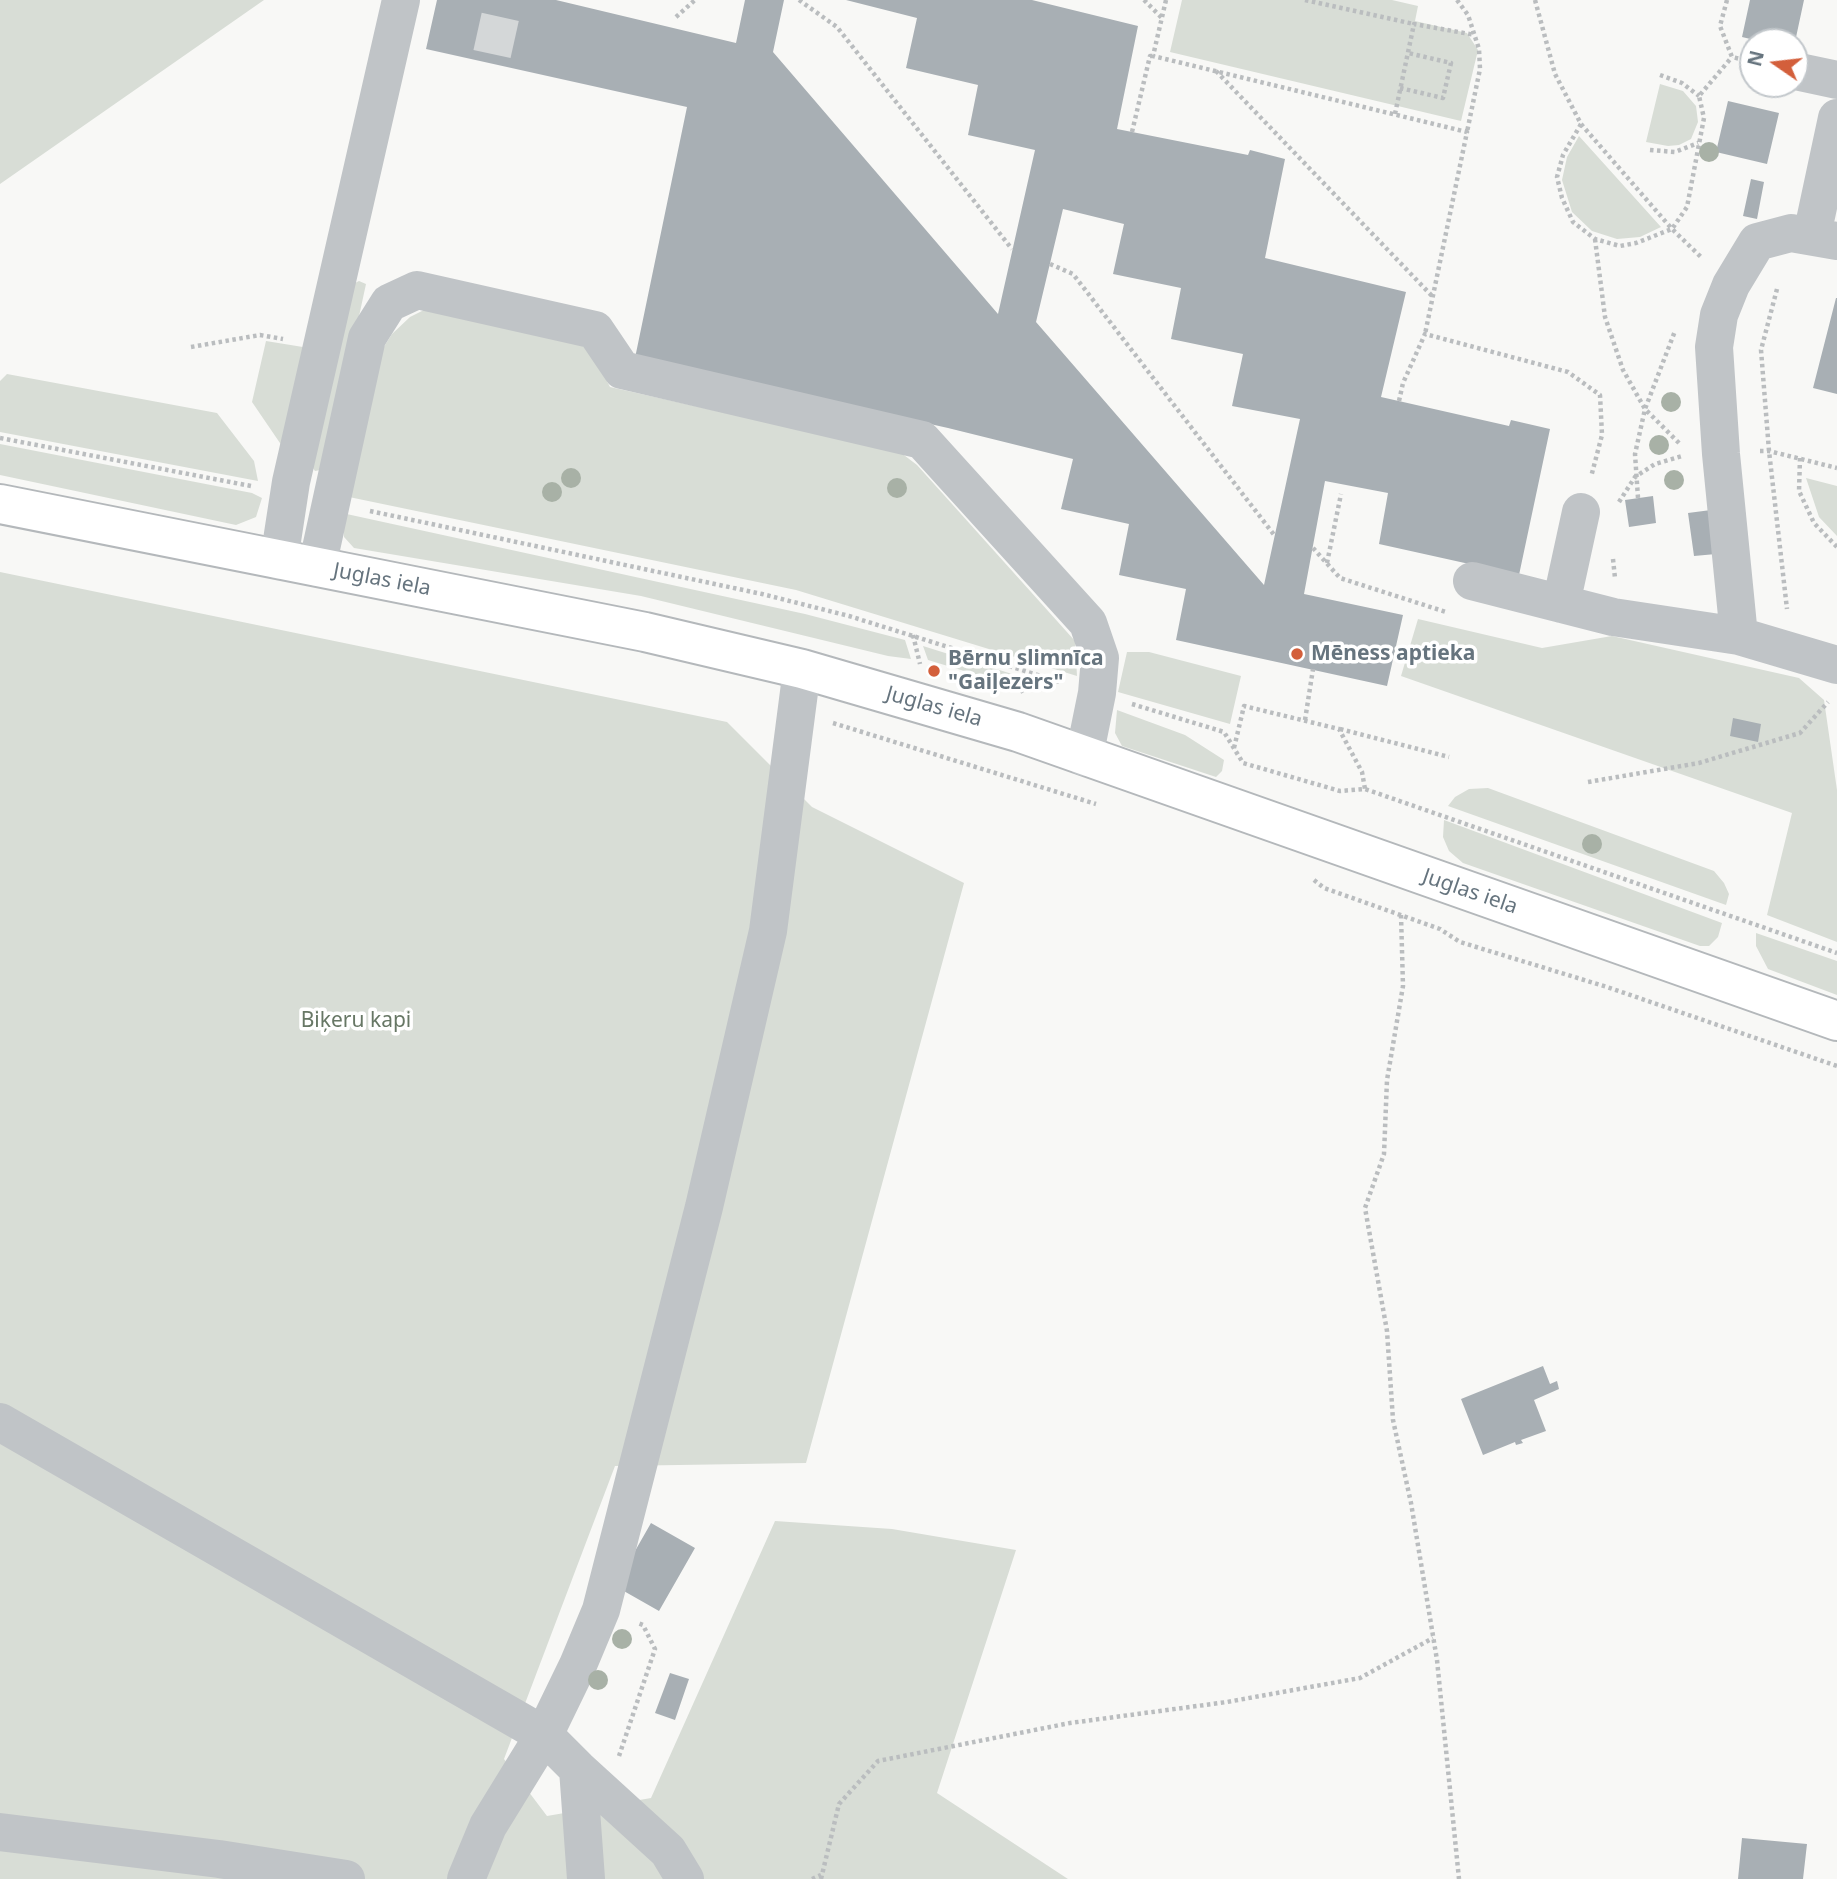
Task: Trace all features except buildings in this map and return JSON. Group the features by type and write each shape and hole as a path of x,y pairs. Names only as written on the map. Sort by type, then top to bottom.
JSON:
{"main road":[{"name":"Juglas iela","path":"0,504 645,632 802,669 1018,732 1837,1021"}],"street":[{"path":"279,560 291,482 401,0"},
{"path":"1809,74 1837,80"},
{"path":"1739,636 1721,454 1714,347 1719,315 1731,285 1757,242 1813,236 1837,118"},
{"path":"317,567 368,338 389,303 417,290 596,330 622,370 922,440 1088,623 1100,658 1097,693 1084,757"},
{"path":"1561,604 1599,512"},
{"path":"1472,582 1621,618 1739,636 1791,652 1835,681"},
{"path":"466,1879 488,1826 544,1735 578,1665 600,1610 704,1207 768,931 802,669"},
{"path":"0,1422 544,1735 668,1851 685,1879"},
{"path":"586,1879 592,1781"},
{"path":"0,1832 219,1859 346,1879"}],"path":[{"path":"676,17 695,0"},
{"path":"799,0 837,27 1012,249"},
{"path":"1144,0 1162,18"},
{"path":"1132,132 1166,0"},
{"path":"1305,0 1475,35"},
{"path":"1399,401 1403,383 1425,334 1480,69 1475,35 1468,15 1457,0"},
{"path":"1535,0 1555,74 1581,124 1672,229 1731,285"},
{"path":"1727,0 1720,26 1731,57"},
{"path":"1395,114 1414,24"},
{"path":"1400,88 1443,98 1451,63 1408,53"},
{"path":"1153,56 1467,132"},
{"path":"1731,57 1739,59"},
{"path":"1699,96 1731,57"},
{"path":"1215,71 1433,297"},
{"path":"1581,124 1563,155 1557,177 1562,198 1573,222 1595,239 1620,246 1636,243 1672,229 1687,207 1704,118 1699,96 1682,83 1660,75"},
{"path":"1650,150 1675,152 1699,143"},
{"path":"1791,652 1761,350 1813,236"},
{"path":"1595,239 1605,317 1623,370 1645,408 1690,454 1655,464 1635,477 1619,500 1599,512"},
{"path":"1050,264 1073,274 1275,536"},
{"path":"1638,498 1635,454 1645,408 1679,320"},
{"path":"1425,334 1568,372 1600,395 1602,435 1599,512"},
{"path":"191,347 260,335 322,346"},
{"path":"1721,454 1769,450 1837,468"},
{"path":"1800,458 1799,491 1814,523 1837,547"},
{"path":"1327,564 1341,494"},
{"path":"1612,549 1621,618"},
{"path":"1305,720 1313,669"},
{"path":"1588,782 1699,763 1800,733 1835,681"},
{"path":"1234,748 1244,706 1449,757"},
{"path":"796,718 836,723 931,755 1102,806"},
{"path":"1339,729 1362,772 1365,789"},
{"path":"1401,915 1403,986 1387,1080 1384,1154 1365,1208 1387,1331 1393,1420 1411,1503 1437,1660 1459,1879"},
{"path":"1440,929 1460,942 1608,987 1837,1066"},
{"path":"592,1781 655,1649 643,1625 600,1610"},
{"path":"812,1879 821,1877 839,1804 878,1761 1070,1724 1227,1702 1360,1678 1433,1638"}],"green space":[{"path":"0,0 264,0 0,184"},
{"path":"1182,0 1392,0 1418,6 1415,21 1467,33 1478,50 1461,121 1170,52"},
{"path":"1660,84 1683,91 1696,106 1698,122 1691,139 1679,145 1646,142"},
{"path":"1579,136 1661,227 1640,237 1617,239 1592,231 1572,212 1562,180 1567,157"},
{"path":"359,281 366,284 326,469 315,471 310,464 351,285"},
{"path":"426,309 587,343 610,387 900,452 917,465 1075,641 1077,676 796,590 349,497 378,356 392,334 410,317"},
{"path":"266,341 309,348 282,446 252,402"},
{"path":"7,374 217,413 254,461 258,481 0,432 0,381"},
{"path":"0,444 252,493 262,498 256,517 236,525 0,475"},
{"path":"1806,478 1837,486 1837,536 1819,517"},
{"path":"342,513 805,614 905,640 911,659 888,656 641,596 354,548 344,537"},
{"name":"Biķeru kapi","path":"0,572 727,722 812,807 964,883 806,1463 615,1466 504,1759 547,1816 651,1798 775,1521 892,1529 1016,1550 937,1793 1068,1879 0,1879"},
{"path":"1418,619 1542,648 1612,636 1799,678 1824,700 1837,790 1837,942 1767,915 1792,813 1401,676"},
{"path":"923,646 1028,679 1017,687 928,660"},
{"path":"1127,652 1149,652 1241,676 1230,724 1118,692"},
{"path":"1117,710 1185,735 1224,760 1222,771 1216,777 1122,746 1115,733"},
{"path":"1488,788 1714,871 1729,894 1726,905 1448,806 1455,797 1469,789"},
{"path":"1444,820 1722,923 1718,937 1709,946 1700,946 1463,863 1449,851 1443,837"},
{"path":"1756,933 1837,961 1837,995 1768,969 1756,946"}],"tunnel":[{"path":"492,54 504,0"}],"place":[{"name":"Mēness aptieka","path":"1297,654"},
{"name":"Bērnu slimnīca \"Gaiļezers\"","path":"934,671"}]}
